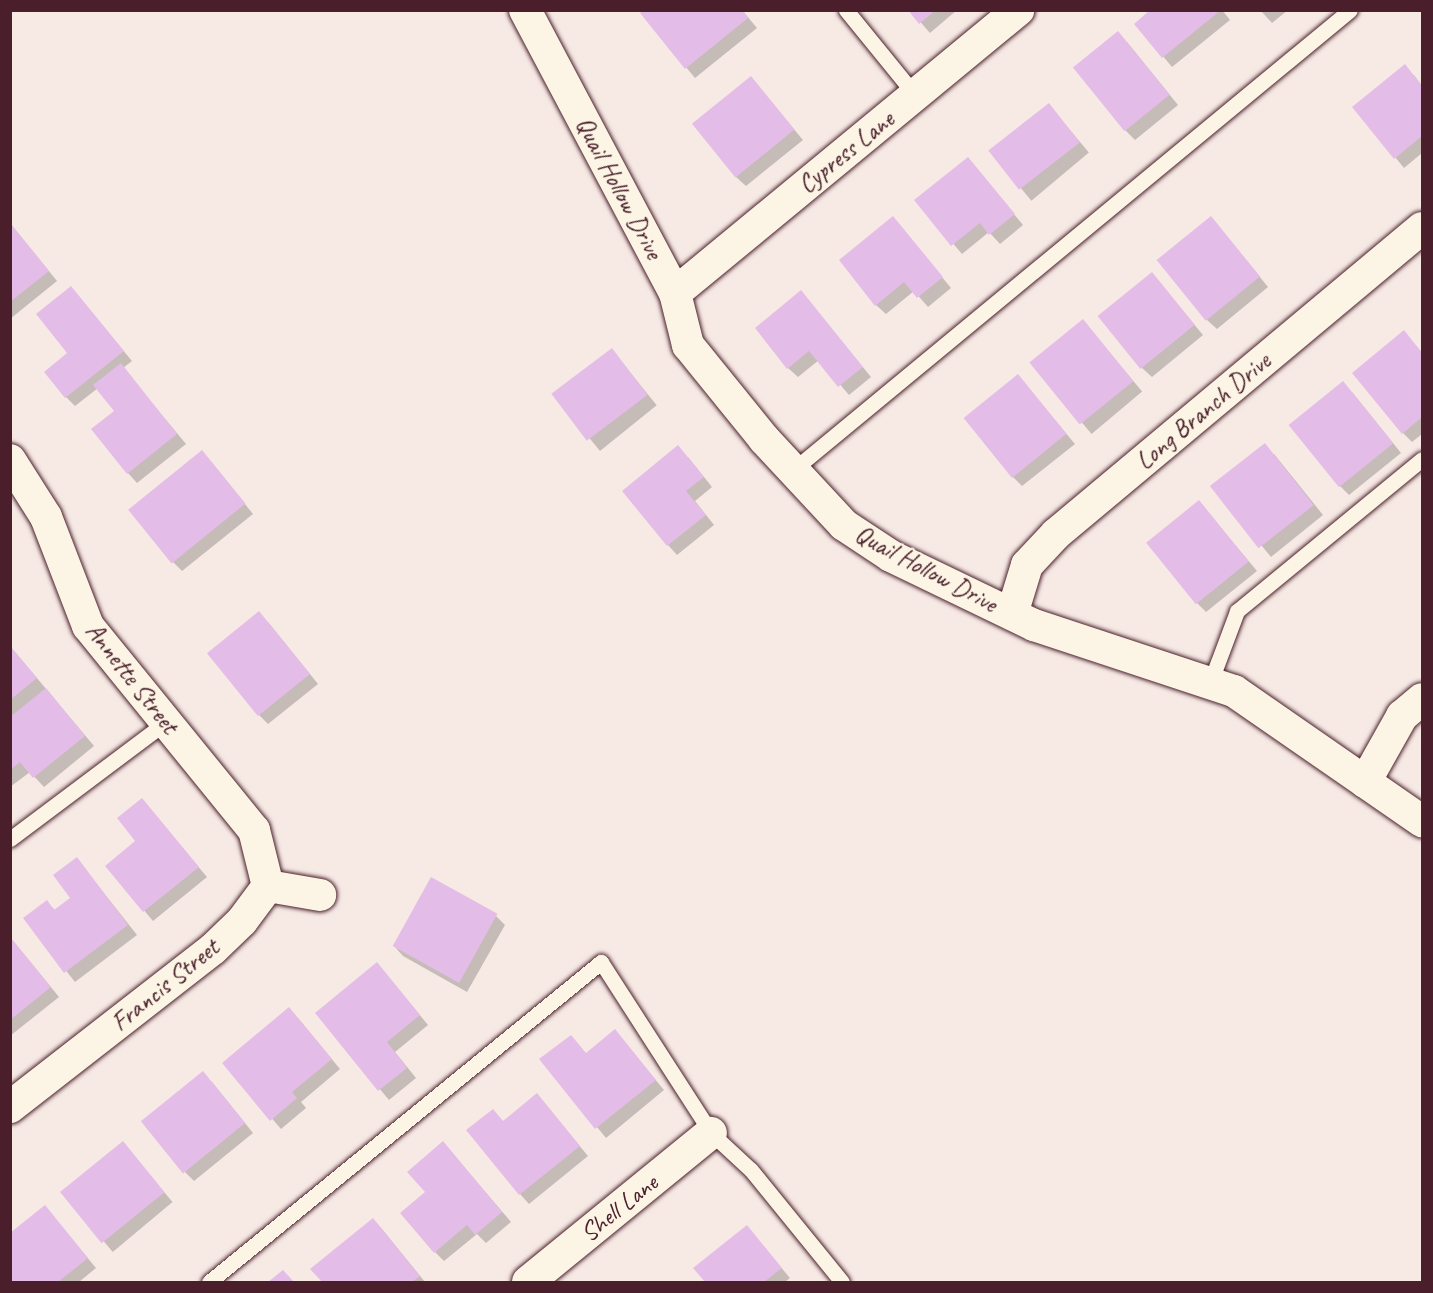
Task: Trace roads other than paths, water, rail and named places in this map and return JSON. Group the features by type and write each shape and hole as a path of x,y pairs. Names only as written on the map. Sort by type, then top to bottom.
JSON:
{"street":[{"name":"Quail Hollow Drive","path":"525,10 675,293 688,345 793,470 844,525 872,544 1012,614 1234,691 1422,821"},
{"name":"Cypress Lane","path":"675,293 1018,10"},
{"name":"Long Branch Drive","path":"1012,614 1027,565 1056,534 1422,228"},
{"name":"Annette Street","path":"10,460 46,517 88,626 254,830 268,885"},
{"path":"1365,782 1402,716 1422,699"},
{"path":"268,885 320,895"},
{"name":"Francis Street","path":"10,1107 213,949 242,921 268,885"},
{"name":"Shell Lane","path":"528,1282 711,1133"}],"lane":[{"path":"846,10 915,95"},
{"path":"793,470 1350,10"},
{"path":"1210,684 1237,611 1422,459"},
{"path":"10,839 166,722"},
{"path":"209,1282 601,962 711,1133 752,1170 842,1282"}]}
